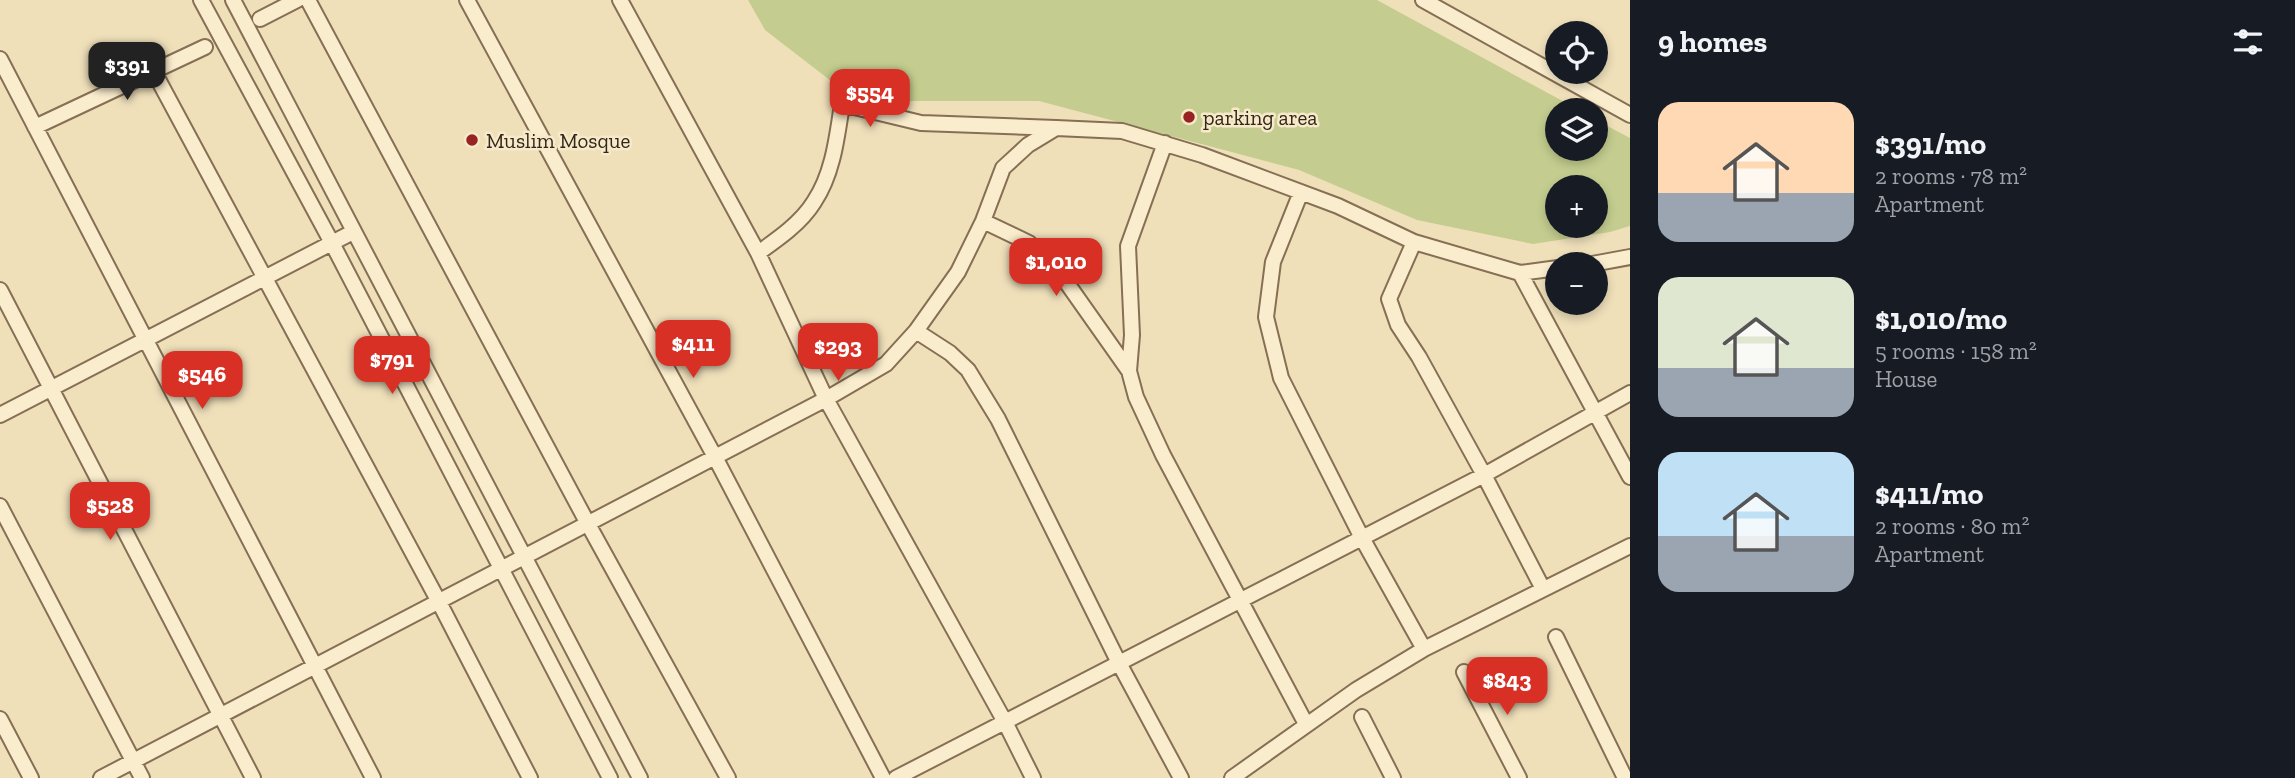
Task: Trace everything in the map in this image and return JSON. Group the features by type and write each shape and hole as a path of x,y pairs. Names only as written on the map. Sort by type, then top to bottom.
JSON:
{"street":[{"path":"201,0 332,243 610,778"},
{"path":"233,0 639,778"},
{"path":"260,19 297,0"},
{"path":"308,0 588,524 728,778"},
{"path":"467,0 715,457 883,778"},
{"path":"620,0 758,253 826,399 1005,722 1033,778"},
{"path":"1423,0 1630,115"},
{"path":"35,127 205,47"},
{"path":"0,59 373,778"},
{"path":"153,70 439,602 530,778"},
{"path":"758,253 783,235 814,203 832,162 842,104 920,123 1122,131 1202,155 1338,206 1414,242 1520,273 1545,270"},
{"path":"102,778 826,399 886,364 916,331 957,272 983,221 1003,168 1028,145 1056,128"},
{"path":"1165,144 1128,246 1132,335 1129,371 1136,397 1163,455 1306,724"},
{"path":"1301,192 1273,262 1266,317 1280,378 1362,538 1424,649"},
{"path":"983,221 1029,243 1062,276 1129,371"},
{"path":"0,415 352,232"},
{"path":"1414,242 1389,299 1398,325 1419,357 1484,475 1543,589"},
{"path":"1608,261 1630,257"},
{"path":"1520,273 1630,477"},
{"path":"0,290 253,778"},
{"path":"916,331 950,353 968,369 998,419 1119,663 1181,778"},
{"path":"896,778 1484,475 1630,393"},
{"path":"0,506 142,778"},
{"path":"1232,778 1356,690 1424,649 1630,546"},
{"path":"1556,637 1625,778"},
{"path":"1464,672 1519,778"},
{"path":"1362,718 1393,778"},
{"path":"0,719 31,778"}],"green space":[{"path":"748,0 1377,0 1557,98 1545,98 1545,161 1608,161 1608,126 1630,138 1630,226 1608,232 1608,175 1545,175 1545,238 1572,238 1533,244 1417,220 1299,170 1039,101 889,101 831,81 765,30"}],"place":[{"name":"parking area","path":"1189,117"},
{"name":"Muslim Mosque","path":"472,140"}]}
